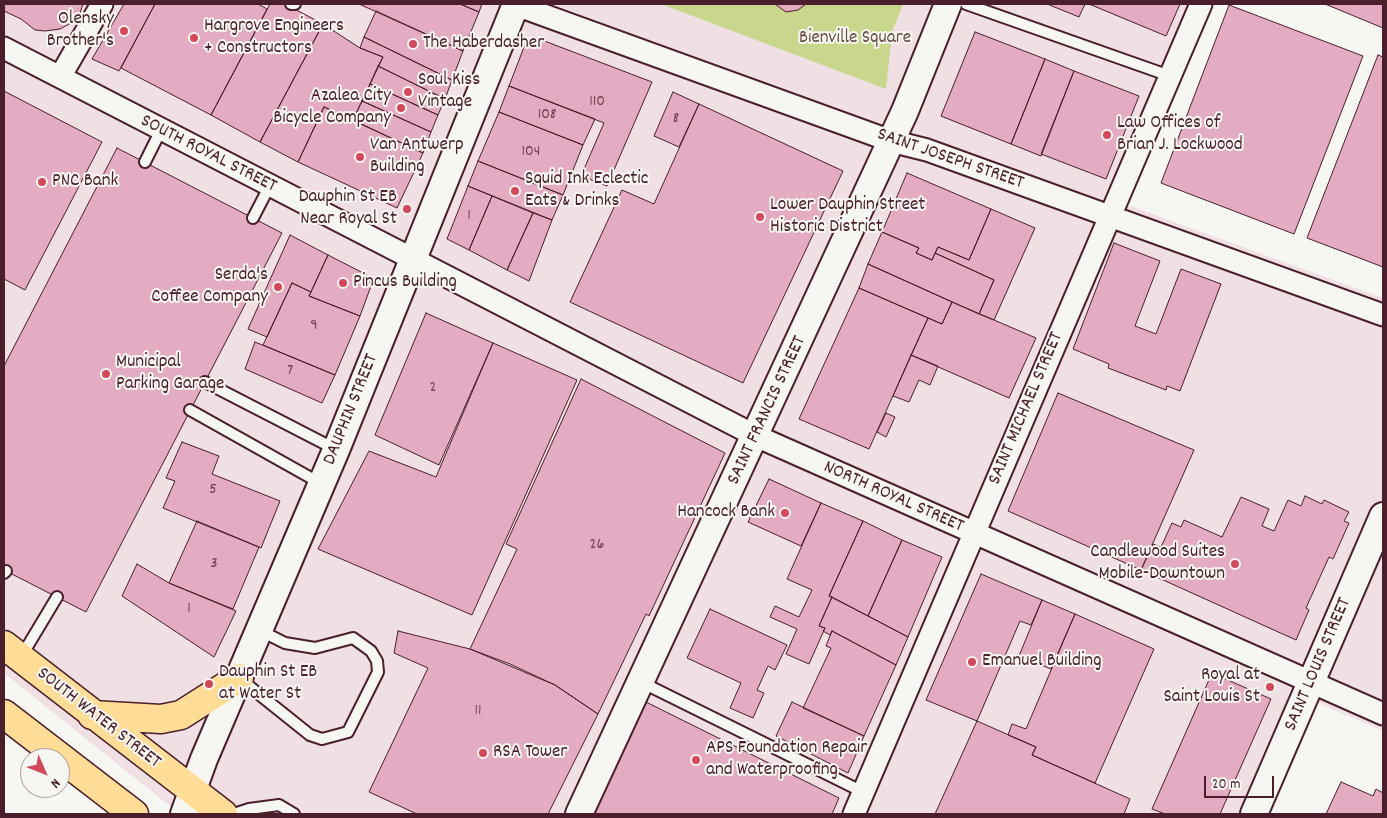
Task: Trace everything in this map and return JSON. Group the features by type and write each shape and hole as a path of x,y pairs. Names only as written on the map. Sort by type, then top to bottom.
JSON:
{"highway":[{"name":"SOUTH WATER STREET","path":"12,652 92,715 188,803 223,814"},
{"path":"92,715 161,720 182,715 239,678"},
{"path":"4,714 134,814"}],"street":[{"path":"60,77 102,4"},
{"name":"SAINT JOSEPH STREET","path":"516,4 891,141 927,150 1383,316"},
{"name":"DAUPHIN STREET","path":"188,803 336,450 516,4"},
{"name":"SAINT FRANCIS STREET","path":"579,814 905,112 948,4"},
{"name":"SAINT MICHAEL STREET","path":"854,814 1109,216 1202,4"},
{"name":"SOUTH ROYAL STREET","path":"4,48 269,187 414,259"},
{"name":"NORTH ROYAL STREET","path":"414,259 756,436 1383,714"},
{"name":"SAINT LOUIS STREET","path":"1254,814 1383,517"}],"lane":[{"path":"966,4 1170,76"},
{"path":"145,162 161,130"},
{"path":"253,218 269,187"},
{"path":"205,382 336,450"},
{"path":"190,410 322,484"},
{"path":"12,652 57,597"},
{"path":"239,678 310,735 322,739 336,737 348,732 378,672 377,661 371,651 352,638 315,648 285,643 259,630"},
{"path":"641,682 863,792"},
{"path":"234,814 249,809 279,805 294,814"}],"shaded area":[{"path":"4,4 1212,4 1125,204 1383,298 1383,731 1318,703 1269,814 180,814 4,673"}],"green space":[{"name":"Bienville Square","path":"661,4 903,4 892,32 886,89"}],"building":[{"path":"4,4 83,4 80,13 71,23 60,29 45,31 35,30 21,19 4,11"},
{"name":"Olensky Brother's","path":"124,4 155,4 119,71 92,59"},
{"name":"Hargrove Engineers + Constructors","path":"155,4 258,4 267,9 211,115 121,68"},
{"path":"270,4 285,4 323,24 260,142 211,115"},
{"path":"359,4 460,4 479,12 463,51"},
{"path":"460,4 482,4 479,12"},
{"path":"775,4 806,4 798,10 786,12"},
{"path":"1047,4 1085,4 1079,17"},
{"path":"1089,4 1180,4 1166,36"},
{"path":"1325,4 1383,4 1383,28"},
{"path":"1229,5 1363,56 1294,234 1161,183"},
{"name":"The Haberdasher","path":"376,11 463,51 452,80 364,37"},
{"path":"323,24 360,48 383,57 353,120 324,107 298,162 260,142"},
{"path":"975,32 1045,59 1011,144 941,116"},
{"path":"364,37 452,80 445,99 378,66 383,57 360,48"},
{"path":"534,37 652,82 607,186 581,176 604,123 509,86 526,42"},
{"path":"1378,55 1383,57 1383,267 1307,238"},
{"path":"1045,59 1074,71 1041,156 1011,144"},
{"name":"Soul Kiss Vintage","path":"378,66 445,99 438,115 370,84"},
{"path":"1074,71 1139,96 1106,179 1041,154"},
{"path":"370,84 438,115 431,132 362,101"},
{"path":"509,86 595,119 583,145 499,112"},
{"name":"PNC Bank","path":"4,91 102,142 25,290 4,279"},
{"path":"673,92 699,104 679,147 654,136"},
{"path":"362,101 431,132 423,153 353,120"},
{"path":"699,104 843,171 743,383 570,302 622,190 654,204"},
{"name":"Van Antwerp Building","path":"324,107 423,153 397,208 298,162"},
{"path":"499,112 583,145 563,195 478,161"},
{"name":"Municipal Parking Garage","path":"117,148 282,233 86,612 4,570 4,366"},
{"name":"Squid Ink Eclectic Eats & Drinks","path":"478,161 563,195 552,220 468,186"},
{"path":"907,173 991,209 969,260 938,247 932,260 916,253 919,248 882,232"},
{"path":"468,186 492,196 469,250 447,239"},
{"path":"492,196 533,213 507,270 469,250"},
{"path":"991,209 1035,228 994,320 979,314 994,280 935,253 938,247 969,260"},
{"path":"533,213 552,220 529,281 507,270"},
{"path":"882,232 919,248 916,253 932,260 935,253 994,280 979,314 868,264"},
{"name":"Serda's Coffee Company","path":"290,235 328,255 311,292 292,283 267,337 248,329"},
{"path":"1114,243 1160,261 1135,326 1156,334 1181,269 1221,284 1180,391 1167,386 1166,390 1108,368 1109,364 1073,349"},
{"name":"Pincus Building","path":"328,255 367,275 371,286 360,316 309,296"},
{"path":"868,264 952,302 942,324 859,288"},
{"path":"292,283 311,292 309,296 360,316 335,375 263,345"},
{"path":"859,288 928,318 869,449 799,419"},
{"path":"952,302 1036,338 1009,398 911,355 928,318 942,324"},
{"path":"426,313 493,343 439,465 375,435"},
{"path":"255,342 335,375 322,403 245,369"},
{"path":"493,343 577,380 472,615 318,549 369,451 436,477"},
{"path":"911,355 938,366 930,385 919,380 909,402 893,396"},
{"path":"581,379 725,453 649,616 646,614 598,714 555,685 470,649 517,549 506,544"},
{"path":"1058,393 1194,450 1141,570 1008,511"},
{"path":"886,413 895,417 886,437 877,432"},
{"path":"182,442 219,456 212,474 280,501 261,548 163,508 175,481 166,478"},
{"name":"Hancock Bank","path":"769,479 821,503 801,546 748,522"},
{"name":"Candlewood Suites Mobile-Downtown","path":"1305,496 1322,504 1324,500 1349,512 1344,521 1349,523 1333,559 1329,557 1306,608 1309,610 1296,640 1141,570 1153,544 1161,547 1172,523 1181,527 1184,520 1222,537 1241,497 1269,509 1262,526 1274,531 1288,500 1301,506"},
{"path":"821,503 863,521 829,596 832,597 819,626 825,628 809,664 786,654 797,629 770,617 775,606 799,617 812,590 787,579"},
{"path":"197,521 259,547 233,609 169,583"},
{"path":"863,521 902,540 868,616 829,596"},
{"path":"902,540 942,557 908,637 868,616"},
{"path":"137,564 169,583 236,611 214,657 122,596"},
{"name":"Emanuel Building","path":"981,574 1042,600 1031,625 1020,621 977,721 926,700"},
{"path":"832,597 908,637 896,665 832,631 830,635 823,631 825,628 819,626"},
{"path":"1042,600 1075,614 1051,669 1019,656"},
{"path":"710,609 787,645 775,670 768,666 757,690 764,693 753,718 730,708 741,683 687,658"},
{"path":"1075,614 1154,649 1095,783 1032,755 1036,747 1008,735 1012,724 1026,729"},
{"name":"RSA Tower","path":"398,631 470,649 510,664 555,685 598,714 548,814 417,814 369,792 428,668 394,653"},
{"path":"832,631 896,665 864,736 803,708 831,648 826,646"},
{"path":"1212,673 1271,699 1220,814 1165,814 1152,809"},
{"path":"644,701 839,798 832,814 591,814"},
{"path":"792,702 864,736 848,773 776,736"},
{"path":"977,721 1036,747 1032,755 1130,799 1124,814 935,814"},
{"path":"1341,782 1373,796 1376,789 1383,793 1383,814 1326,814"}],"place":[{"name":"Olensky Brother's","path":"124,31"},
{"name":"Hargrove Engineers + Constructors","path":"194,38"},
{"name":"The Haberdasher","path":"413,44"},
{"name":"Soul Kiss Vintage","path":"408,92"},
{"name":"Azalea City Bicycle Company","path":"401,108"},
{"name":"Law Offices of Brian J. Lockwood","path":"1107,135"},
{"name":"Van Antwerp Building","path":"360,157"},
{"name":"PNC Bank","path":"42,182"},
{"name":"Squid Ink Eclectic Eats & Drinks","path":"515,191"},
{"name":"Dauphin St EB Near Royal St","path":"407,209"},
{"name":"Lower Dauphin Street Historic District","path":"760,217"},
{"name":"Pincus Building","path":"343,283"},
{"name":"Serda's Coffee Company","path":"278,287"},
{"name":"Municipal Parking Garage","path":"106,374"},
{"name":"Hancock Bank","path":"785,513"},
{"name":"Candlewood Suites Mobile-Downtown","path":"1235,564"},
{"name":"Emanuel Building","path":"972,662"},
{"name":"Dauphin St EB at Water St","path":"209,684"},
{"name":"Royal at Saint Louis St","path":"1270,687"},
{"name":"RSA Tower","path":"483,753"},
{"name":"APS Foundation Repair and Waterproofing","path":"696,760"}]}
